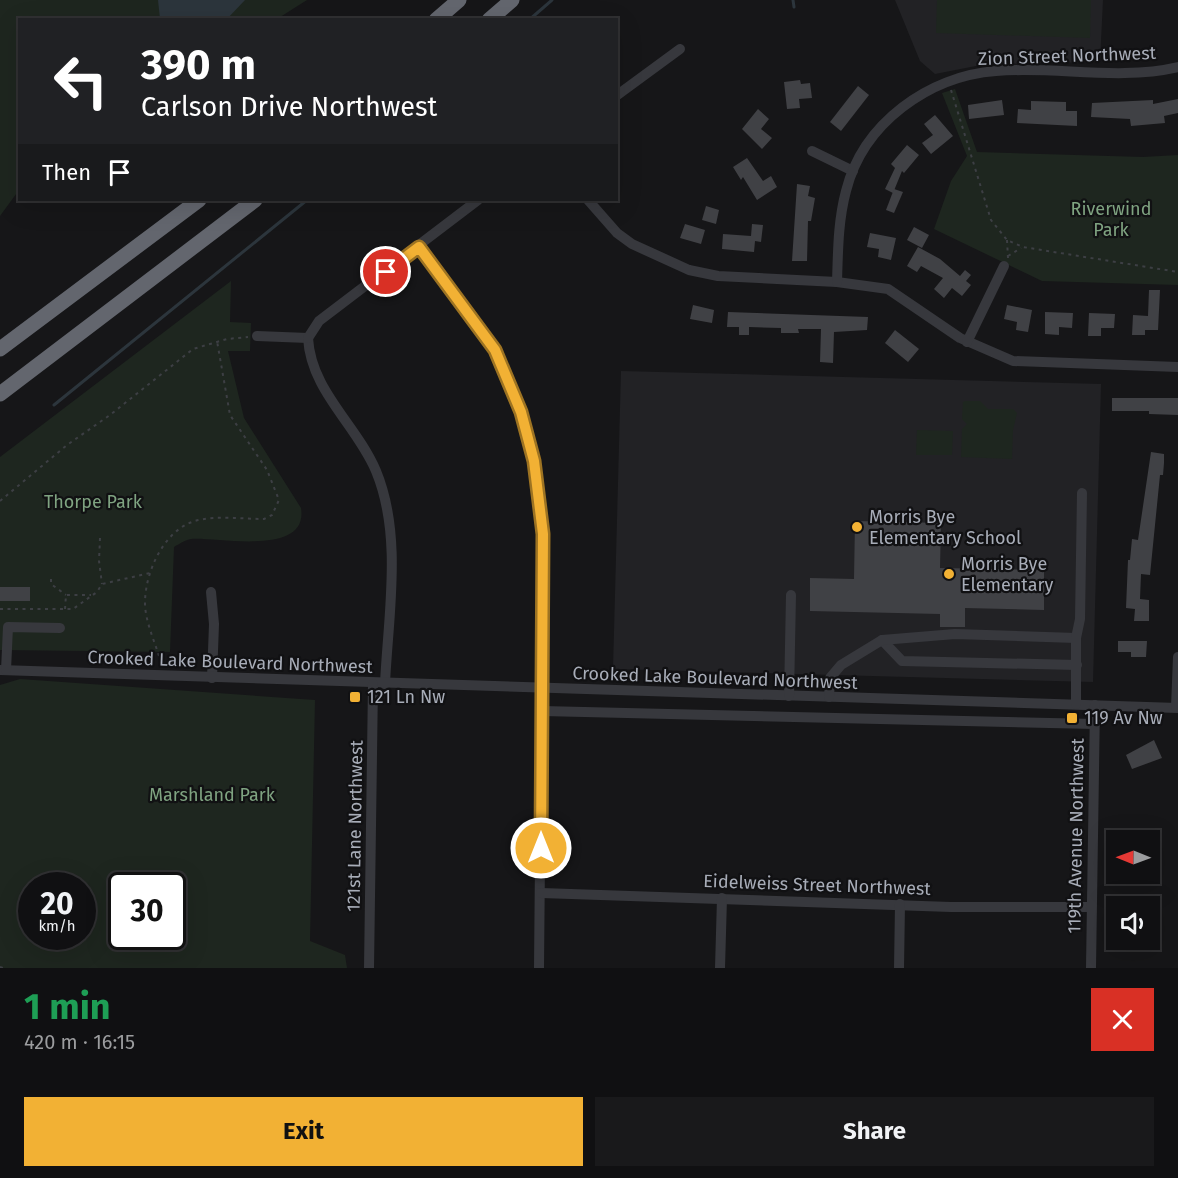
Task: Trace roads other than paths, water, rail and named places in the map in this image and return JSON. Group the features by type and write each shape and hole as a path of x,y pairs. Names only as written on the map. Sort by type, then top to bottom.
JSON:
{"highway":[{"path":"438,18 459,0"},
{"path":"491,18 512,0"},
{"path":"0,350 198,201"},
{"path":"0,394 254,201"},
{"path":"0,403 33,369"}],"street":[{"path":"618,95 680,49"},
{"name":"Zion Street Northwest","path":"837,282 841,212 853,171 868,144 894,114 919,95 948,80 996,71 1120,73 1160,71 1178,67"},
{"path":"812,151 853,171"},
{"path":"385,684 391,559 384,498 376,472 362,442 313,370 308,338 319,321 477,201"},
{"path":"589,201 617,232 632,244 689,270 738,278 837,282 888,289 966,342 1013,361 1178,367"},
{"path":"419,247 495,350 521,412 534,461 540,497 543,534 539,968"},
{"path":"966,342 1006,261"},
{"path":"257,336 308,338"},
{"path":"1076,704 1076,638 1080,619 1082,493"},
{"path":"211,592 214,624 212,678"},
{"path":"789,696 791,595"},
{"path":"3,670 8,627 60,628"},
{"path":"829,697 830,678 841,665 882,640 955,634 1076,638"},
{"path":"882,640 902,661 1077,665"},
{"path":"1177,707 1178,657"},
{"name":"Crooked Lake Boulevard Northwest","path":"3,670 373,684 1177,707"},
{"name":"121st Lane Northwest","path":"369,968 373,684"},
{"name":"119th Avenue Northwest","path":"1091,968 1095,705"},
{"path":"542,711 1095,724"},
{"name":"Eidelweiss Street Northwest","path":"541,893 900,904 1091,907"},
{"path":"720,968 722,898"},
{"path":"899,968 900,904"}],"waterway":[{"path":"531,18 552,0"},
{"path":"793,0 794,7"},
{"path":"54,405 306,201"}],"place":[{"name":"Morris Bye Elementary School","path":"857,527"},
{"name":"Morris Bye Elementary","path":"949,574"},
{"name":"121 Ln Nw","path":"355,697"},
{"name":"119 Av Nw","path":"1072,718"}],"park label":[{"name":"Riverwind Park","path":"1111,219"},
{"name":"Thorpe Park","path":"93,502"},
{"name":"Marshland Park","path":"212,795"}]}
